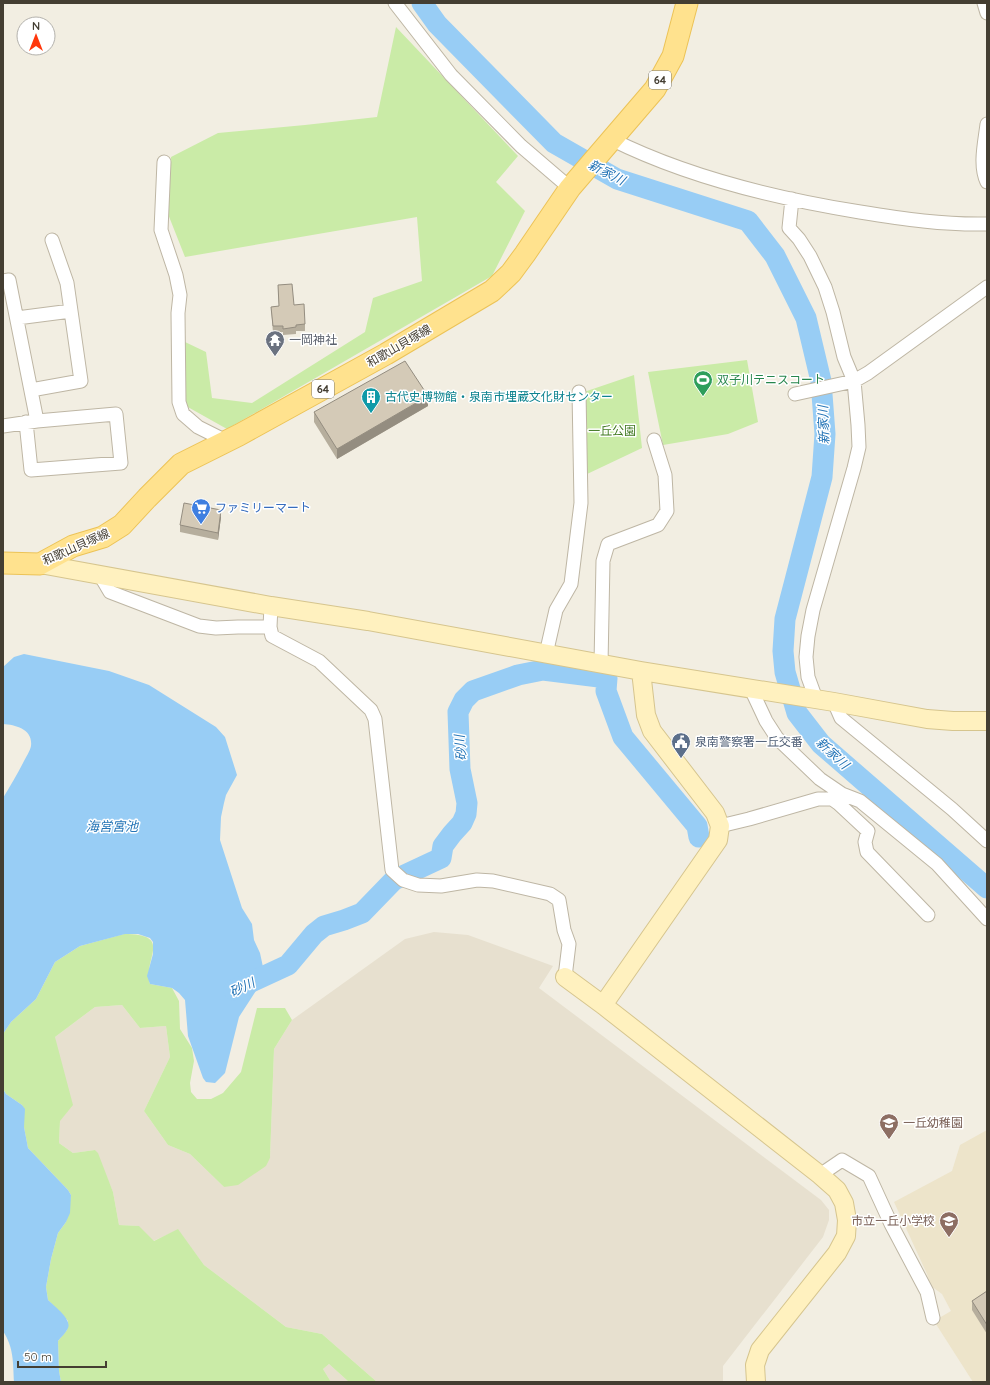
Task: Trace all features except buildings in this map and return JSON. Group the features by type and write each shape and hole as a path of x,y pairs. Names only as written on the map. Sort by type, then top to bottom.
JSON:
{"main road":[{"name":"和歌山貝塚線","path":"3,563 40,564 74,546 103,536 122,525 181,464 386,354 492,292 511,273 521,260 573,184 655,89 673,56 687,3"}],"street":[{"path":"395,3 451,75 521,146 573,184"},
{"path":"984,3 987,13"},
{"path":"987,124 983,161 984,176 987,182"},
{"path":"610,141 696,173 756,191 792,199 898,218 957,224 987,224"},
{"path":"164,162 161,230 176,275 180,295 178,313 179,402 183,414 198,427 226,441"},
{"path":"792,199 789,228 799,239 810,256 825,287 833,312 844,358 854,381 858,425 859,447 813,610 808,636 806,657 808,677 816,699"},
{"path":"31,390 81,381 68,282 52,240"},
{"path":"3,281 9,280 31,390 31,422 31,470 121,463 116,414 31,422 3,426"},
{"path":"795,394 854,381 868,373 987,287"},
{"path":"17,318 71,311"},
{"path":"546,654 556,610 571,584 580,503 579,392"},
{"path":"601,664 603,561 608,544 658,525 668,510 665,475 654,440"},
{"path":"40,564 271,606 368,621 641,671 926,718 953,721 987,722"},
{"path":"100,575 110,592 199,626 216,628 270,627"},
{"path":"271,606 270,627 272,636 319,661 371,710 375,719 392,870 399,877 418,884 441,886 477,880 493,881 550,894 559,900 564,930 569,944 565,977 603,1005 836,1190 844,1203 848,1220 846,1236 836,1253 760,1350 755,1365 756,1382"},
{"path":"603,1005 718,840 720,826 715,812 652,731 646,715 641,671"},
{"path":"751,689 766,721 777,738 820,779 842,794 860,801 937,864 987,919"},
{"path":"834,702 841,718 952,809 987,841"},
{"path":"720,826 749,820 818,799 832,799 868,831 865,842 867,852 928,915"},
{"path":"820,1176 842,1160 869,1176 891,1224 926,1292 932,1318"}],"shaded area":[{"path":"434,932 468,935 553,966 539,988 821,1200 829,1210 829,1220 823,1237 723,1366 723,1382 377,1382 322,1334 286,1327 204,1265 178,1230 153,1241 138,1226 119,1225 113,1192 95,1150 73,1153 59,1143 60,1121 55,1037 95,1007 122,1005 140,1028 166,1026 170,1057 144,1111 168,1145 190,1154 224,1187 270,1158 274,1049 292,1020 405,939"},
{"name":"市立一丘小学校","path":"987,1130 987,1382 973,1382 934,1321 951,1311 942,1294 931,1286 894,1202 952,1171 960,1145"},
{"path":"329,1364 349,1382 331,1382 323,1369"}],"green space":[{"path":"396,27 518,156 496,182 525,211 492,276 227,429 186,406 185,342 206,352 212,398 252,403 365,332 373,298 422,281 417,217 185,257 168,214 171,157 218,133 377,117"},
{"name":"双子川テニスコート","path":"747,360 758,422 728,434 663,445 648,372"},
{"name":"一丘公園","path":"634,375 642,448 585,475 584,392"},
{"path":"124,934 139,935 148,938 153,943 149,975 150,984 172,988 179,1001 180,1029 192,1048 194,1061 190,1083 191,1092 197,1099 211,1099 223,1093 241,1072 257,1008 285,1008 292,1020 274,1049 270,1158 266,1166 238,1185 224,1187 190,1154 168,1145 144,1111 170,1057 166,1026 140,1028 122,1005 95,1007 55,1037 73,1105 60,1121 59,1143 73,1153 95,1150 98,1153 113,1192 119,1225 139,1226 154,1241 178,1229 204,1265 286,1327 322,1334 377,1382 349,1382 329,1364 323,1369 331,1382 61,1382 58,1341 67,1330 68,1321 48,1300 46,1287 58,1233 66,1222 71,1195 28,1148 24,1127 24,1109 22,1105 6,1094 3,1089 3,1034 11,1022 36,999 55,962 80,946"}],"water":[{"name":"海営宮池","path":"24,654 109,671 149,685 216,727 225,737 237,775 226,795 221,817 220,840 242,908 252,924 254,940 260,953 263,967 259,986 239,1017 225,1073 215,1083 206,1082 203,1078 188,1036 185,1000 172,988 150,984 147,976 153,954 153,942 150,938 138,934 125,934 80,946 55,962 36,999 11,1022 3,1034 3,798 29,752 31,740 23,729 13,725 3,724 3,667 14,657"},
{"path":"3,1089 6,1094 22,1105 25,1109 24,1127 28,1148 71,1195 70,1213 66,1222 58,1233 46,1287 48,1300 62,1313 69,1324 66,1332 58,1341 61,1382 14,1382 11,1350 7,1337 3,1331"}],"waterway":[{"name":"新家川","path":"422,3 437,24 554,143 617,179 748,221 775,256 806,318 821,381 825,434 822,477 785,619 783,651 785,672 797,713 821,744 987,888"},
{"name":"砂川","path":"234,990 288,965 314,934 324,926 362,913 394,880 441,858 443,846 462,823 466,814 467,803 460,769 458,712 464,700 473,691 518,675 543,670 607,678 606,691 623,737 697,826 699,837"}],"place":[{"name":"一岡神社","path":"275,357"},
{"name":"双子川テニスコート","path":"703,397"},
{"name":"古代史博物館・泉南市埋蔵文化財センター","path":"371,414"},
{"name":"ファミリーマート","path":"201,525"},
{"name":"泉南警察署一丘交番","path":"681,759"},
{"name":"一丘幼稚園","path":"889,1140"},
{"name":"市立一丘小学校","path":"949,1238"}]}
